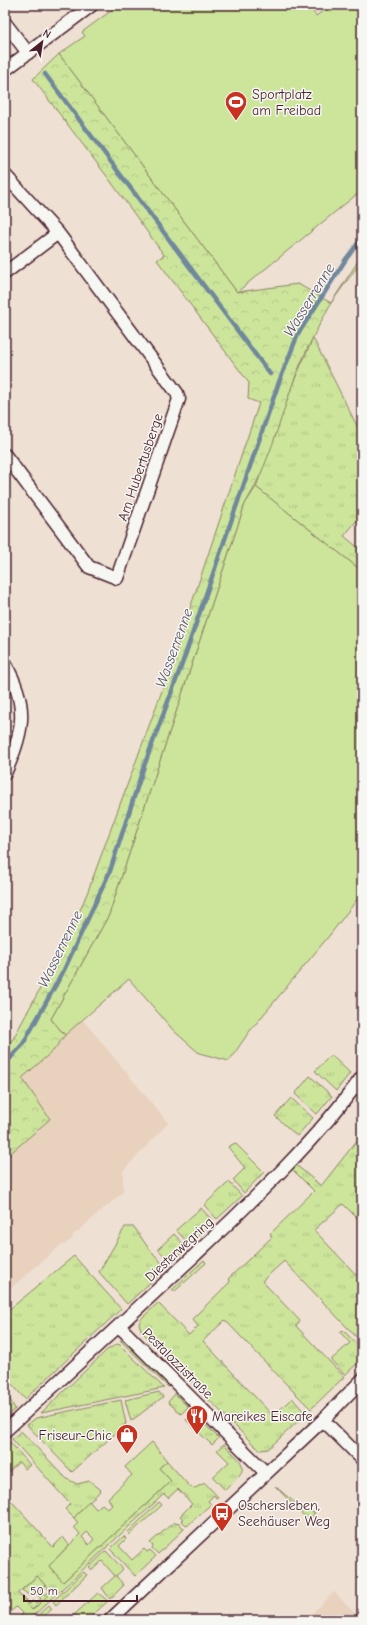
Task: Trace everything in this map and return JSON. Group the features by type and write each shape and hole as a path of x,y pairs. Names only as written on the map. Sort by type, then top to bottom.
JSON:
{"street":[{"path":"5,70 92,5"},
{"path":"5,22 28,53"},
{"name":"Am Hubertusberge","path":"5,175 58,233 177,393 179,400 117,578 89,567 5,455"},
{"path":"5,273 58,233"},
{"path":"5,664 16,682 20,699 21,716 20,735 15,752 5,773"},
{"name":"Diesterwegring","path":"5,1431 119,1326 275,1178 315,1134 362,1077"},
{"name":"Pestalozzistraße","path":"119,1326 266,1472"},
{"path":"110,1620 323,1420 362,1380"},
{"path":"323,1420 362,1459"}],"shaded area":[{"path":"83,1020 168,1123 123,1171 123,1192 72,1236 73,1238 64,1245 62,1244 5,1293 5,1091 54,1050 65,1035"},
{"path":"334,1592 361,1620 305,1620 320,1606"}],"green space":[{"name":"Sportplatz am Freibad","path":"119,5 308,5 316,16 331,5 362,5 362,190 237,292 59,54 85,36 82,32"},
{"path":"59,54 237,292 298,284 331,303 301,362 267,460 245,504 109,915 51,1019 65,1035 54,1050 22,1078 50,1119 5,1158 5,1048 13,1039 73,927 88,891 166,680 259,403 248,399 249,383 157,260 164,255 109,179 33,79"},
{"path":"362,255 362,260 331,303"},
{"path":"313,338 362,436 362,514 344,536 362,551 362,571 256,487 294,381"},
{"path":"256,487 362,571 362,893 329,936 249,1032 229,1061 199,1053 174,1031 129,979 65,1035 51,1019 109,915 245,504"},
{"path":"331,1055 350,1073 336,1091 315,1071"},
{"path":"310,1076 332,1096 317,1114 295,1094"},
{"path":"291,1098 313,1118 297,1136 275,1116"},
{"path":"362,1134 362,1223 343,1204 314,1230 362,1281 362,1343 284,1261 262,1281 300,1321 296,1326 344,1377 311,1409 225,1320 203,1341 273,1416 292,1398 306,1414 268,1449 261,1450 256,1447 142,1332 139,1324 141,1319 158,1303 189,1335 198,1326 192,1319 230,1282 228,1279 272,1237 270,1234 314,1191 292,1169 295,1164 321,1186"},
{"path":"235,1143 264,1172 244,1193 233,1180 245,1168 228,1147"},
{"path":"229,1182 242,1196 217,1219 204,1205"},
{"path":"201,1208 214,1222 189,1244 176,1230"},
{"path":"125,1227 134,1227 147,1246 166,1268 127,1304 99,1272"},
{"path":"174,1234 187,1248 171,1263 158,1249"},
{"path":"74,1256 121,1309 25,1399 5,1376 5,1313"},
{"path":"204,1260 206,1263 174,1292 172,1290"},
{"path":"343,1330 362,1350 362,1359 345,1375 331,1360 350,1343 340,1332"},
{"path":"120,1340 129,1343 171,1385 168,1387"},
{"path":"117,1344 120,1345 164,1388 41,1413 107,1350"},
{"path":"5,1390 15,1409 5,1418"},
{"path":"159,1392 163,1397 131,1421 125,1400"},
{"path":"175,1394 188,1407 181,1414 168,1402"},
{"path":"121,1400 126,1424 72,1472 27,1425 36,1418"},
{"path":"193,1413 219,1438 212,1445 186,1420"},
{"path":"21,1431 67,1479 77,1484 90,1481 101,1490 74,1518 65,1509 70,1504 12,1439"},
{"path":"10,1442 30,1465 25,1469 19,1462 5,1475 5,1446"},
{"path":"152,1442 167,1461 159,1468 171,1481 63,1582 49,1566 80,1534 74,1527 78,1523 74,1518 89,1501 96,1509 102,1504 108,1509 112,1505 108,1498 132,1475 125,1467","holes":["87,1532 94,1539 89,1545 82,1537"]},
{"path":"224,1444 241,1463 242,1467 242,1471 239,1476 225,1490 213,1477 229,1462 217,1450"},
{"path":"167,1461 190,1487 195,1488 205,1483 218,1497 216,1498 214,1495 208,1501 211,1504 187,1526 181,1520 183,1519 180,1516 192,1504 178,1489 168,1498 164,1494 33,1616 36,1620 24,1620 21,1616 23,1614 16,1607 8,1614 5,1611 5,1581 8,1579 5,1575 5,1494 53,1547 63,1537 69,1545 49,1566 63,1582 171,1481 159,1468","holes":["37,1576 51,1592 33,1610 18,1593"]},
{"path":"275,1486 299,1505 315,1513 308,1520"},
{"path":"159,1502 162,1505 129,1535 127,1533"},
{"path":"174,1522 176,1524 178,1522 184,1529 158,1554 152,1548 153,1546 150,1543"},
{"path":"124,1536 126,1539 119,1546 132,1560 144,1549 147,1552 150,1550 156,1556 135,1576 110,1549"},
{"path":"106,1551 123,1569 116,1576 124,1585 110,1599 102,1588 115,1576 102,1561 92,1570 89,1567"},
{"path":"84,1572 87,1575 56,1605 53,1601"},
{"path":"37,1576 45,1585 40,1590 45,1595 50,1591 52,1592 32,1610 22,1597 23,1596 30,1604 33,1600 36,1603 41,1599 35,1592 30,1596 22,1590"},
{"path":"98,1593 108,1601 87,1620 77,1620 77,1617 74,1615"},
{"path":"49,1605 52,1609 43,1617 46,1620 39,1620 36,1617"}],"waterway":[{"path":"45,74 270,374"},
{"name":"Wasserrenne","path":"5,1064 23,1044 64,970 110,871 144,766 182,664 279,382 298,334 346,259 362,238"}],"place":[{"name":"Sportplatz am Freibad","path":"236,122"},
{"name":"Mareikes Eiscafe","path":"197,1436"},
{"name":"Friseur-Chic","path":"127,1454"},
{"name":"Oschersleben, Seehäuser Weg","path":"222,1532"}]}
